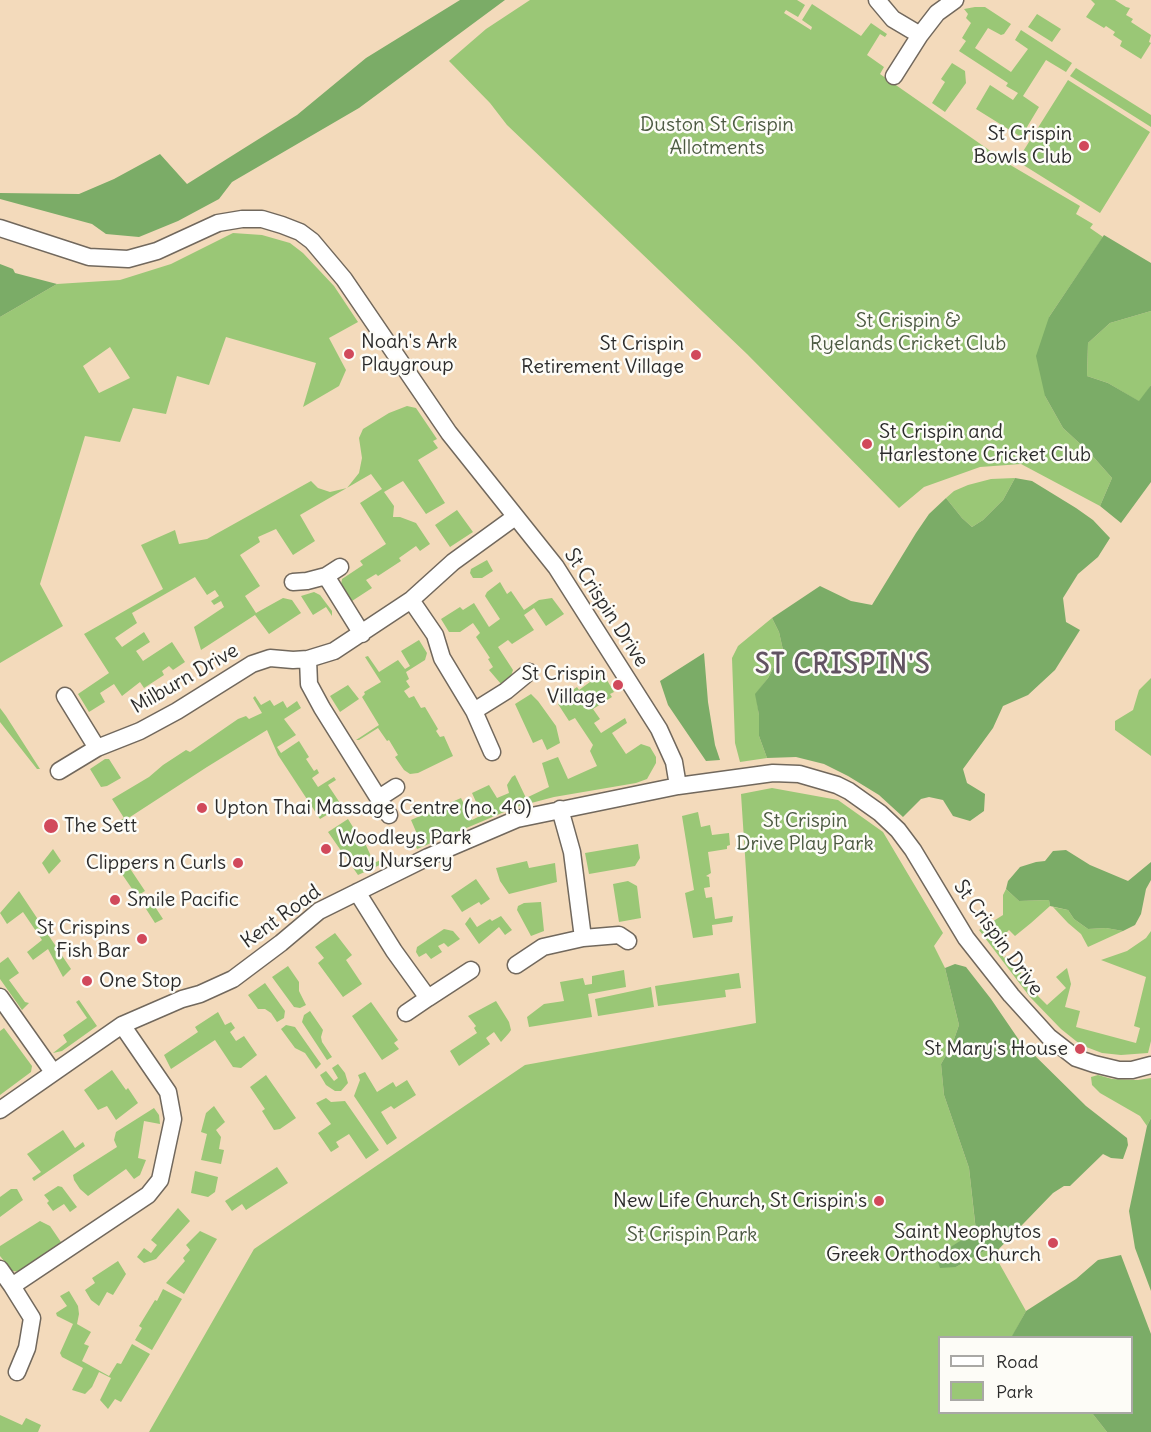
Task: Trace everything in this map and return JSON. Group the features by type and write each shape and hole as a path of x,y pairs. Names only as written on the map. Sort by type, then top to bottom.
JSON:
{"street":[{"path":"877,0 893,19 920,35"},
{"path":"894,76 937,13 955,0"},
{"name":"St Crispin Drive","path":"0,228 89,257 128,259 157,251 218,223 242,219 262,219 300,232 312,241 344,279 449,433 556,567 659,729 674,762 678,786 773,773 799,774 837,785 849,791 880,813 898,830 913,850 966,938 1011,995 1049,1037 1076,1058 1094,1064 1119,1070 1132,1070 1151,1065"},
{"name":"Milburn Drive","path":"59,771 97,748 140,731 177,711 252,664 270,658 308,659 334,651 411,600 453,562 515,516"},
{"path":"294,582 307,581 333,571 362,634"},
{"path":"411,600 435,635 442,658 474,711 492,752"},
{"path":"308,659 309,684 389,815"},
{"path":"474,711 506,691 529,672"},
{"path":"65,696 97,748"},
{"name":"Kent Road","path":"0,1110 122,1025 233,979 281,943 312,915 428,857 517,819 678,786"},
{"path":"379,798 396,787"},
{"path":"560,809 572,852 584,938"},
{"path":"357,892 394,951 428,998"},
{"path":"516,965 543,947 584,938 619,935 628,941"},
{"path":"406,1013 471,970"},
{"path":"0,997 53,1072"},
{"path":"12,1286 148,1195 160,1180 173,1119 168,1092 122,1025"},
{"path":"0,1269 32,1318 27,1348 17,1372"}],"green space":[{"path":"460,0 505,0 359,108 232,182 219,199 178,221 139,237 106,234 92,224 0,199 0,193 79,194 114,179 160,154 187,184 297,115 366,58"},
{"path":"530,0 797,0 805,5 798,17 786,10 784,13 811,30 812,27 802,20 812,4 861,36 871,23 887,34 885,37 880,34 867,55 884,67 880,74 1012,166 1080,206 1076,214 1093,224 1090,228 1103,237 1049,317 1045,396 1063,428 1112,478 1100,506 1021,464 980,467 924,487 899,508 747,354 507,125 490,103 449,61 486,29"},
{"path":"1091,0 1115,0 1130,8 1126,15 1133,19 1131,22 1151,35 1149,42 1151,43 1141,59 1120,46 1122,41 1113,35 1115,32 1086,17 1095,4"},
{"path":"985,7 1011,24 1001,35 988,28 975,48 1011,72 1028,49 1015,40 1021,30 1072,63 1066,72 1046,60 1023,96 1039,107 1021,137 976,109 990,85 1013,100 1018,93 1006,86 1008,83 959,51 966,41 962,38 971,23 966,18 968,14 964,9"},
{"path":"1037,14 1061,29 1052,42 1028,27"},
{"path":"952,63 965,71 966,83 945,112 932,103 945,82 941,79"},
{"path":"1076,68 1151,115 1151,127 1070,76"},
{"name":"St Crispin Bowls Club","path":"1068,80 1150,132 1100,213 1017,161"},
{"path":"233,233 262,235 290,243 303,253 334,286 358,322 329,338 346,370 339,386 303,407 316,363 226,337 209,385 177,376 166,414 133,408 120,442 85,436 40,584 63,626 0,663 0,317 57,284 120,280 171,264","holes":["110,347 130,378 99,393 83,366"]},
{"path":"1104,235 1151,263 1151,311 1110,323 1088,343 1087,376 1108,383 1139,401 1151,385 1151,482 1121,523 1100,506 1112,478 1063,428 1045,396 1036,356 1049,317"},
{"path":"0,264 13,269 15,273 57,284 0,317"},
{"path":"1151,311 1151,385 1140,402 1108,383 1087,376 1088,343 1110,323"},
{"path":"407,406 416,408 437,439 433,441 438,448 418,460 445,503 426,514 403,481 384,492 394,506 393,517 416,523 430,544 420,551 416,546 399,558 401,561 378,576 376,574 366,580 372,588 352,601 341,585 342,579 363,565 360,561 386,544 360,503 382,489 371,474 347,488 359,473 362,458 359,438 363,429 389,413"},
{"path":"1015,478 1003,500 983,520 972,527 946,498 954,491 968,485 991,479"},
{"path":"1015,478 1032,481 1076,508 1093,520 1110,538 1098,557 1078,574 1063,598 1066,622 1080,630 1055,670 1028,695 1003,706 993,728 963,769 967,783 985,794 984,811 970,821 953,816 943,800 929,797 921,799 903,817 879,795 824,764 796,757 767,758 759,736 759,715 755,694 768,678 783,650 779,632 772,618 820,586 851,601 872,605 929,514 946,498 972,527 983,520 1003,500"},
{"path":"311,481 318,488 330,492 347,488 300,515 315,541 293,555 276,529 258,537 260,542 240,555 260,586 245,596 256,613 283,598 292,600 301,613 269,634 255,615 201,650 194,627 224,607 221,601 214,605 211,601 219,596 215,590 207,595 195,577 132,613 137,623 115,638 122,647 144,632 150,642 136,651 143,661 172,642 185,662 173,670 169,666 162,671 164,675 144,688 140,682 122,696 114,684 100,693 105,702 89,712 78,694 109,673 84,634 163,589 141,545 175,530 179,544 207,539"},
{"path":"457,510 473,532 450,547 435,525"},
{"path":"487,560 493,571 482,578 473,578 470,573 471,569"},
{"path":"500,582 507,594 511,591 524,610 539,600 552,598 564,614 546,626 534,608 524,615 534,630 512,644 508,640 498,647 513,670 511,676 501,684 489,670 493,667 488,659 490,658 476,637 480,633 473,623 460,632 449,632 441,619 460,607 463,610 474,603 489,627 500,619 485,596"},
{"path":"314,592 320,595 332,611 332,616 326,607 313,615 301,596"},
{"path":"772,618 779,632 783,650 768,678 756,694 759,736 767,758 740,762 735,743 732,658 738,646"},
{"path":"419,640 427,653 425,660 406,672 409,679 406,681 410,687 404,691 409,698 414,696 421,708 425,707 438,729 436,731 440,737 444,736 453,756 418,773 410,774 404,770 395,757 398,755 389,740 387,741 378,728 356,740 379,725 362,697 364,692 381,682 365,657 368,656 379,672 398,660 405,669 410,666 401,651"},
{"path":"704,653 708,702 715,745 720,760 706,761 668,705 660,681"},
{"path":"601,670 614,692 610,694 612,697 593,709 600,719 594,723 601,733 625,718 627,723 612,733 626,754 641,744 650,747 656,757 656,763 647,779 636,783 554,797 516,807 417,849 415,844 420,841 411,820 461,798 472,820 482,815 472,793 489,785 497,798 509,793 507,785 515,775 526,798 549,787 542,763 558,757 568,779 597,766 590,751 593,745 575,718 569,721 558,704 577,687 579,690 590,682 588,678"},
{"path":"1151,678 1151,756 1115,730 1115,721 1133,710 1139,690"},
{"path":"348,685 359,699 340,712 330,696"},
{"path":"531,694 556,726 560,743 547,750 542,739 533,743 515,704"},
{"path":"255,696 261,705 270,700 274,706 283,701 287,708 297,701 301,708 284,719 296,735 277,747 281,753 299,741 309,757 306,759 314,771 317,769 319,773 312,778 318,787 334,777 336,780 328,785 342,806 320,819 278,755 267,730 107,832 106,830 124,818 112,799 149,777 186,750 190,752 238,719 246,716 249,719 262,713 253,698"},
{"path":"0,708 40,769 37,769 0,722"},
{"path":"105,759 109,759 121,778 101,787 90,769"},
{"name":"St Crispin Park","path":"772,788 838,800 883,832 943,933 934,946 945,968 959,1025 952,1045 941,1064 944,1095 969,1168 976,1232 936,1256 956,1267 986,1250 994,1254 1026,1311 1013,1336 938,1336 938,1414 1093,1414 1107,1432 149,1432 254,1249 525,1065 756,1023 741,794"},
{"path":"698,812 701,827 710,825 712,835 729,833 730,845 727,849 708,852 711,873 706,876 709,877 710,887 704,888 706,898 712,897 715,919 733,916 732,922 712,925 713,935 693,938 685,893 694,890 682,816"},
{"path":"348,819 361,840 371,835 373,838 365,843 374,863 393,854 395,858 358,875 328,832"},
{"path":"638,844 640,858 635,866 589,874 585,853"},
{"path":"53,849 61,861 49,874 42,863"},
{"path":"1066,850 1090,865 1128,881 1151,862 1151,880 1146,889 1141,914 1135,925 1123,931 1106,928 1088,929 1074,919 1068,910 1050,906 1049,900 1019,901 1006,889 1008,881 1020,867 1045,861 1053,851"},
{"path":"123,858 145,891 137,896 115,864"},
{"path":"527,861 529,868 555,863 557,882 509,894 500,881 496,868"},
{"path":"476,879 490,899 481,905 479,902 462,912 451,896"},
{"path":"628,881 637,886 641,918 619,922 613,884"},
{"path":"1006,889 1019,901 1049,900 1050,906 1015,936 1009,930 994,945 1027,980 1025,983 1047,1005 1066,988 1056,977 1067,968 1071,984 1065,1007 1080,1011 1076,1027 1136,1043 1140,1028 1134,1026 1146,977 1101,960 1127,951 1146,938 1151,931 1151,1041 1148,1053 1121,1055 1102,1053 1081,1045 1061,1029 1030,997 979,930 1003,915 1003,895"},
{"path":"19,891 71,969 63,977 48,949 33,960 27,952 42,940 23,912 7,924 0,913"},
{"path":"148,896 163,919 155,923 141,901"},
{"path":"541,902 544,931 531,936 517,910 518,906 524,903"},
{"path":"1053,907 1068,910 1074,919 1088,929 1106,928 1123,931 1088,947 1081,934"},
{"path":"501,916 512,930 505,935 499,927 479,944 465,924 470,917 477,927 490,919 492,921"},
{"path":"444,929 453,931 460,939 448,947 444,943 438,946 442,952 431,959 426,953 419,957 416,952 417,947"},
{"path":"335,933 352,955 346,960 362,984 343,997 318,963 324,958 315,947"},
{"path":"8,957 19,973 9,980 25,1002 29,1003 22,1010 0,979 0,963"},
{"path":"955,964 966,967 1019,1040 1086,1106 1127,1138 1128,1145 1123,1159 1111,1158 1103,1154 1070,1186 1064,1186 1053,1193 994,1254 986,1250 956,1267 940,1268 936,1256 976,1231 969,1168 944,1095 941,1064 952,1045 959,1025 945,968"},
{"path":"288,966 299,982 299,991 306,1005 300,1008 294,1007 272,977"},
{"path":"624,970 626,987 588,994 592,1017 529,1027 527,1017 544,1004 564,1001 560,982 583,978 585,985 592,984 592,976"},
{"path":"739,973 741,988 725,990 726,997 658,1006 655,986"},
{"path":"265,983 285,1011 284,1018 277,1022 271,1013 265,1009 258,1009 248,995"},
{"path":"651,987 654,1007 598,1016 595,999"},
{"path":"79,1000 97,1026 62,1051 53,1053 67,1042 63,1035 87,1018 76,1002"},
{"path":"496,1001 509,1022 511,1030 501,1042 494,1032 486,1038 490,1044 459,1066 450,1051 477,1033 474,1028 476,1026 468,1016"},
{"path":"371,1002 398,1040 394,1043 399,1049 382,1060 352,1016"},
{"path":"310,1011 323,1030 322,1042 332,1057 327,1060 302,1022 304,1015"},
{"path":"218,1012 225,1025 231,1022 235,1028 230,1032 236,1041 244,1036 257,1055 241,1068 233,1067 215,1040 171,1069 164,1055 198,1032 195,1027"},
{"path":"286,1025 295,1027 321,1064 316,1069 305,1053 295,1048 281,1029"},
{"path":"4,1028 32,1066 31,1072 0,1095 0,1031"},
{"path":"338,1064 345,1073 348,1083 341,1091 335,1091 326,1085 320,1075 326,1071 334,1081 338,1078 332,1068"},
{"path":"112,1070 138,1103 116,1120 107,1106 98,1110 84,1090"},
{"path":"365,1072 377,1092 393,1082 396,1087 407,1080 416,1095 394,1109 391,1106 381,1112 397,1138 387,1145 354,1096 360,1080 358,1075"},
{"path":"266,1075 296,1118 280,1129 274,1130 262,1111 265,1109 250,1087"},
{"path":"1098,1075 1112,1079 1151,1078 1151,1118 1147,1126 1140,1116 1100,1093 1092,1085 1091,1077"},
{"path":"326,1098 331,1102 345,1101 379,1150 366,1159 349,1134 336,1142 339,1147 331,1152 318,1133 331,1124 316,1103"},
{"path":"214,1106 225,1122 216,1130 221,1137 219,1149 224,1150 221,1164 201,1160 207,1134 201,1132 206,1113"},
{"path":"154,1108 159,1115 160,1124 144,1121 138,1158 146,1160 140,1175 134,1179 126,1169 88,1196 80,1189 73,1175 117,1147 114,1140 116,1132"},
{"path":"1151,1118 1151,1291 1135,1248 1129,1211 1147,1126"},
{"path":"63,1130 75,1148 83,1142 85,1146 34,1181 32,1178 41,1172 27,1154"},
{"path":"277,1167 288,1183 246,1210 242,1204 232,1211 225,1201"},
{"path":"195,1171 218,1177 215,1192 208,1197 191,1193"},
{"path":"58,1186 62,1187 77,1207 70,1212 64,1204 53,1211 47,1203 49,1201 44,1195"},
{"path":"11,1189 17,1189 23,1200 0,1217 0,1197"},
{"path":"178,1208 190,1221 156,1259 144,1263 137,1257 144,1248 151,1253 157,1245 151,1240"},
{"path":"40,1221 50,1226 63,1245 22,1272 12,1271 0,1256 0,1246"},
{"path":"200,1231 217,1239 184,1294 166,1283 185,1261 183,1258 190,1250 186,1245"},
{"path":"1121,1255 1151,1334 1151,1432 1107,1432 1093,1414 1133,1414 1133,1336 1012,1336 1026,1311 1076,1279 1098,1260"},
{"path":"118,1261 126,1274 113,1295 107,1292 99,1306 91,1300 85,1290 95,1283 92,1278"},
{"path":"163,1289 182,1299 152,1350 135,1340 142,1328 139,1326"},
{"path":"69,1291 78,1306 77,1324 91,1332 84,1344 89,1346 82,1361 109,1376 117,1363 121,1364 132,1344 150,1354 121,1402 115,1399 108,1409 100,1400 111,1378 99,1372 92,1387 85,1394 72,1390 83,1368 62,1357 60,1353 73,1324 57,1316 56,1313 67,1306 60,1296"},
{"path":"0,1415 22,1425 26,1418 41,1425 38,1432 0,1432"}],"place":[{"name":"St Crispin Bowls Club","path":"1084,146"},
{"name":"Noah's Ark Playgroup","path":"349,354"},
{"name":"St Crispin Retirement Village","path":"696,355"},
{"name":"St Crispin and Harlestone Cricket Club","path":"867,444"},
{"name":"St Crispin Village","path":"618,685"},
{"name":"Upton Thai Massage Centre (no. 40)","path":"202,808"},
{"name":"The Sett","path":"51,826"},
{"name":"Woodleys Park Day Nursery","path":"326,849"},
{"name":"Clippers n Curls","path":"238,863"},
{"name":"Smile Pacific","path":"115,900"},
{"name":"St Crispins Fish Bar","path":"142,939"},
{"name":"One Stop","path":"87,981"},
{"name":"St Mary's House","path":"1080,1049"},
{"name":"New Life Church, St Crispin's","path":"879,1201"},
{"name":"Saint Neophytos Greek Orthodox Church","path":"1053,1243"}],"district":[{"name":"ST CRISPIN'S","path":"843,666"}],"park label":[{"name":"Duston St Crispin Allotments","path":"717,136"},
{"name":"St Crispin & Ryelands Cricket Club","path":"908,332"},
{"name":"St Crispin Drive Play Park","path":"805,832"}]}
